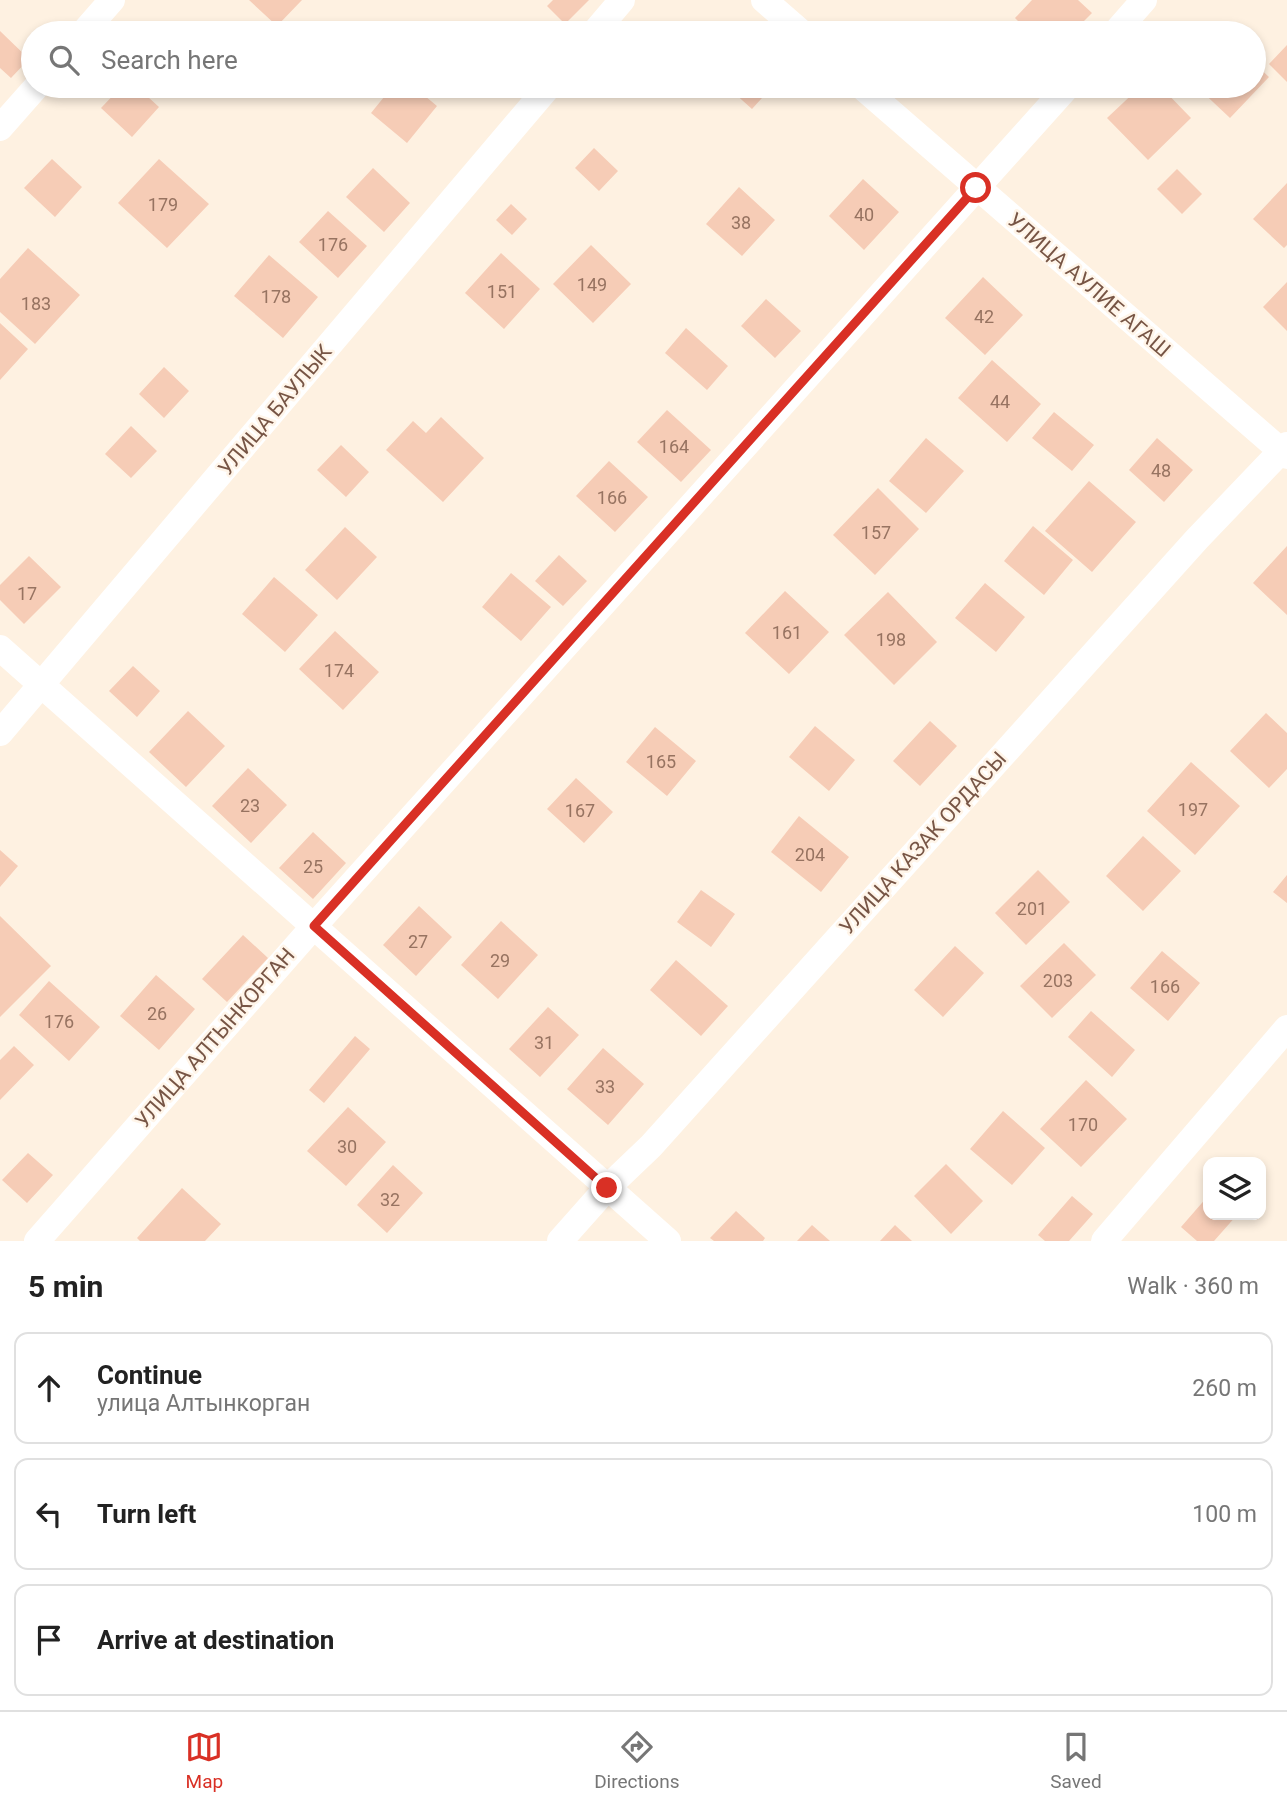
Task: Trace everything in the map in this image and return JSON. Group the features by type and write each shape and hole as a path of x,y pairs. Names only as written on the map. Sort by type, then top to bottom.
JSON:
{"street":[{"path":"94,21 112,0"},
{"path":"604,21 622,0"},
{"path":"764,0 788,21"},
{"path":"1126,21 1144,0"},
{"path":"0,128 26,98"},
{"name":"УЛИЦА БАУЛЫК","path":"0,733 539,98"},
{"name":"УЛИЦА АУЛИЕ АГАШ","path":"875,98 1285,451"},
{"name":"УЛИЦА АЛТЫНКОРГАН","path":"37,1241 314,926 1057,98"},
{"name":"УЛИЦА КАЗАК ОРДАСЫ","path":"560,1241 607,1188 651,1146 1197,539 1285,451"},
{"path":"0,648 668,1241"},
{"path":"1104,1241 1287,1028"}],"building":[{"path":"249,0 302,0 282,21 272,21"},
{"path":"553,0 589,0 568,21 562,21 547,6"},
{"path":"1032,0 1078,0 1092,13 1084,21 1018,21 1015,18"},
{"path":"0,31 21,51 21,67 11,78 0,68"},
{"path":"1287,45 1287,82 1269,64"},
{"path":"111,98 149,98 159,107 132,137 101,108"},
{"path":"383,98 427,98 437,106 407,143 371,113"},
{"path":"740,98 762,98 752,109"},
{"path":"1128,98 1172,98 1191,118 1148,160 1107,118"},
{"path":"1209,98 1249,98 1230,118"},
{"path":"594,148 618,171 599,191 575,168"},
{"path":"52,159 82,187 55,217 24,188"},
{"path":"159,159 209,204 167,248 118,203"},
{"path":"373,168 410,203 384,232 346,197"},
{"path":"1177,169 1202,194 1182,214 1157,189"},
{"path":"863,179 899,212 864,250 829,216"},
{"path":"1287,183 1287,245 1284,248 1253,219"},
{"path":"739,187 775,220 742,256 706,224"},
{"path":"511,204 527,219 512,235 496,220"},
{"path":"328,211 367,246 338,278 299,242"},
{"path":"591,245 631,284 593,323 553,284"},
{"path":"28,248 80,295 35,344 0,312 0,279"},
{"path":"501,253 540,289 504,329 465,293"},
{"path":"269,255 318,297 283,338 234,296"},
{"path":"983,277 1023,315 985,355 945,318"},
{"path":"1287,282 1287,331 1263,307"},
{"path":"766,299 801,331 775,358 741,326"},
{"path":"0,323 28,349 0,380"},
{"path":"686,328 728,366 707,390 665,353"},
{"path":"992,360 1041,404 1007,442 958,398"},
{"path":"164,367 189,391 164,418 139,394"},
{"path":"667,410 711,450 681,482 637,442"},
{"path":"1054,412 1094,445 1072,471 1032,438"},
{"path":"441,417 484,458 443,502 386,450 413,421 426,433"},
{"path":"131,426 157,451 131,478 105,454"},
{"path":"926,438 964,471 926,513 889,481"},
{"path":"1157,438 1193,470 1164,502 1129,470"},
{"path":"341,445 369,472 346,497 317,470"},
{"path":"609,461 648,497 615,532 576,496"},
{"path":"1089,481 1136,522 1092,572 1045,531"},
{"path":"878,488 919,529 875,575 833,535"},
{"path":"1033,526 1073,560 1044,595 1004,561"},
{"path":"345,527 377,557 337,600 305,570"},
{"path":"1287,546 1287,615 1253,583"},
{"path":"559,555 587,581 563,606 535,581"},
{"path":"29,556 61,587 24,624 0,600 0,585"},
{"path":"511,573 551,607 521,641 482,607"},
{"path":"274,577 318,615 285,652 242,614"},
{"path":"985,583 1025,617 996,652 955,618"},
{"path":"785,591 829,632 789,674 745,633"},
{"path":"888,592 937,642 894,685 844,635"},
{"path":"335,631 379,672 343,710 299,669"},
{"path":"133,666 160,691 137,717 109,691"},
{"path":"188,711 225,746 186,787 149,752"},
{"path":"1266,713 1287,733 1287,769 1269,788 1230,751"},
{"path":"930,721 957,746 920,786 893,761"},
{"path":"815,726 855,760 829,791 789,757"},
{"path":"655,727 696,761 667,796 626,762"},
{"path":"1191,762 1240,806 1195,855 1147,811"},
{"path":"248,768 287,805 251,843 212,806"},
{"path":"576,778 613,812 584,843 547,809"},
{"path":"799,816 849,857 821,892 771,852"},
{"path":"313,832 346,863 313,899 279,868"},
{"path":"1143,836 1181,871 1143,911 1106,876"},
{"path":"0,850 18,866 0,887"},
{"path":"1038,870 1070,902 1026,945 995,913"},
{"path":"1287,875 1287,903 1273,892"},
{"path":"701,890 735,914 711,947 677,922"},
{"path":"419,906 452,937 416,976 383,945"},
{"path":"0,916 51,966 0,1017"},
{"path":"501,921 538,955 498,999 461,965"},
{"path":"243,935 268,958 227,1002 202,979"},
{"path":"1064,943 1096,975 1052,1018 1020,986"},
{"path":"955,946 984,973 943,1017 914,990"},
{"path":"1162,951 1200,983 1168,1021 1130,988"},
{"path":"676,960 728,1006 701,1036 650,990"},
{"path":"156,975 195,1009 159,1050 120,1016"},
{"path":"49,981 100,1027 69,1061 19,1015"},
{"path":"548,1007 579,1035 540,1077 509,1049"},
{"path":"1091,1011 1135,1050 1112,1077 1068,1037"},
{"path":"355,1036 370,1049 324,1103 309,1090"},
{"path":"14,1046 34,1065 0,1100 0,1060"},
{"path":"603,1048 644,1084 608,1125 567,1089"},
{"path":"1086,1080 1127,1119 1081,1167 1040,1129"},
{"path":"348,1107 386,1142 346,1186 307,1151"},
{"path":"1003,1111 1045,1148 1012,1185 970,1149"},
{"path":"28,1153 53,1175 27,1203 2,1180"},
{"path":"946,1164 983,1201 951,1234 914,1196"},
{"path":"393,1165 423,1193 387,1233 357,1205"},
{"path":"182,1188 221,1224 205,1241 140,1241 137,1238"},
{"path":"1072,1196 1093,1214 1069,1241 1045,1241 1038,1235"},
{"path":"1203,1202 1203,1220 1233,1220 1214,1241 1197,1241 1181,1227"},
{"path":"736,1211 765,1238 763,1241 714,1241 710,1238"},
{"path":"812,1225 830,1241 797,1241"},
{"path":"895,1225 912,1241 880,1241"}],"route":[{"path":"607,1188 314,926 976,188"}]}
